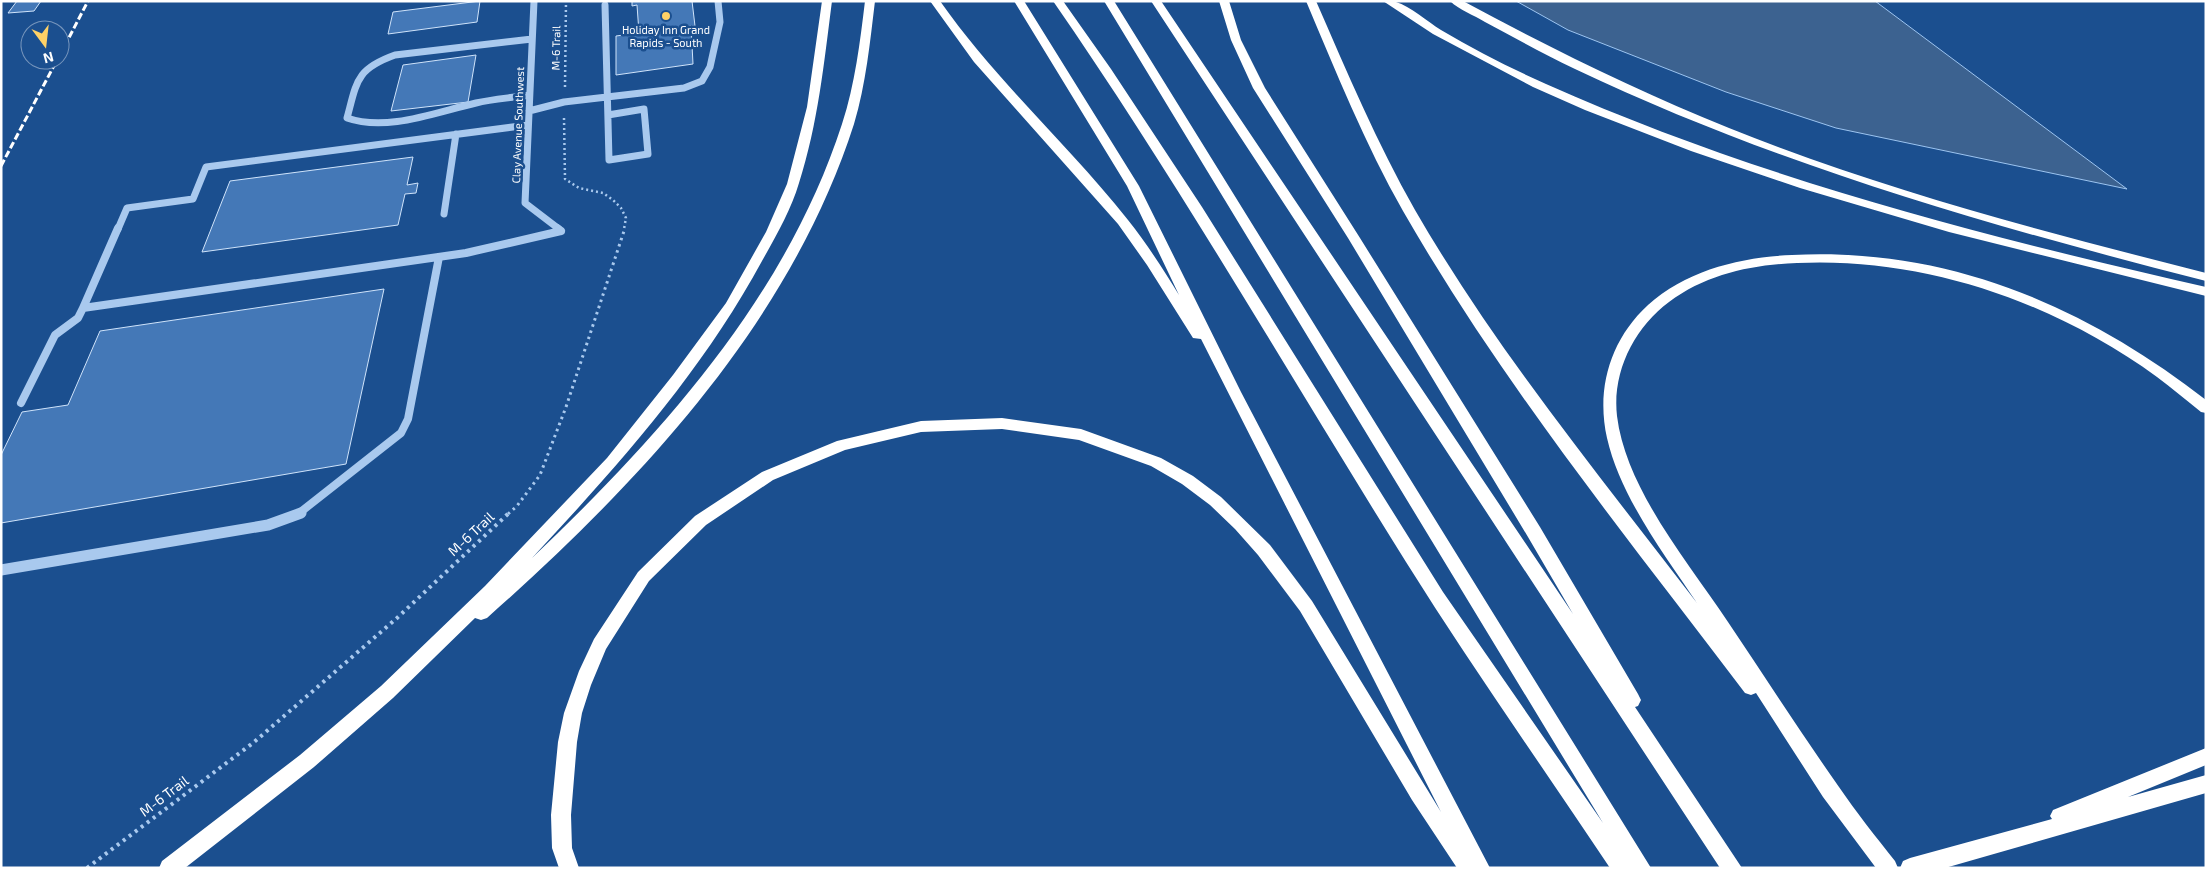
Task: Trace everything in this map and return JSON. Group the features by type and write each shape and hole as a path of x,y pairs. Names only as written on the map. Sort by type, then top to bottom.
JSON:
{"highway":[{"path":"387,692 491,590 612,462 678,379 732,305 772,232 793,184 813,107 827,1"},
{"path":"169,868 307,761 534,568 574,530 676,418 727,352 796,245 827,179 848,123 861,70 870,1"},
{"path":"935,1 956,34 999,86 1123,222 1234,392"},
{"path":"1019,1 1133,186 1160,236 1234,392 1480,868"},
{"path":"1058,1 1100,60 1193,201 1450,616 1622,868"},
{"path":"1109,1 1641,868"},
{"path":"1156,1 1732,868"},
{"path":"1224,1 1236,40 1259,88 1354,238 1529,525 1720,850"},
{"path":"1310,1 1353,100 1385,167 1454,284 1489,338 1551,424 1888,868"},
{"path":"1388,1 1449,40 1516,75 1586,107 1678,143 1791,181 1956,231 2096,267 2206,292"},
{"path":"1455,1 1561,59 1638,95 1802,161 1978,218 2206,277"},
{"path":"1835,798 1677,559 1646,510 1625,469 1615,441 1610,415 1611,389 1616,362 1628,338 1648,312 1669,295 1694,280 1751,263 1810,256 1869,260 1911,266 1974,282 2081,324 2157,370 2206,408"},
{"path":"569,868 562,846 562,796 568,730 584,677 612,621 641,579 682,537 735,495 776,470 827,449 882,433 943,424 999,422 1057,429 1109,442 1156,462 1199,487 1230,514 1270,555 1311,613 1434,818 1469,868"},
{"path":"1967,850 2063,815 2206,756"},
{"path":"1910,868 1967,850 2206,784"}],"street":[{"name":"Clay Avenue Southwest","path":"439,257 466,253 561,231 525,203 534,1"},
{"path":"529,111 564,102 684,88 702,81 710,67 720,22 718,1"},
{"path":"605,5 609,160 648,154 644,109 608,115"},
{"path":"529,95 476,103 441,113 390,121 367,123 352,121 347,118 360,74 374,62 395,55 532,39"},
{"path":"83,308 127,208 193,199 206,168 528,124"},
{"path":"444,214 456,134"},
{"path":"1,570 268,525 302,513 400,433 408,419 439,257 83,308"}],"lane":[{"path":"21,403 55,335 78,318 83,308"}],"path":[{"name":"M-6 Trail","path":"564,96 566,1"},
{"name":"M-6 Trail","path":"87,868 253,742 376,636 517,506 540,475 566,408 621,242 626,218 621,208 603,193 578,188 565,179 564,109"}],"water":[{"path":"1516,1 1875,1 2127,189 1836,128 1726,92 1568,30"}],"building":[{"path":"17,1 41,1 34,11 8,13"},
{"path":"480,1 477,22 388,34 393,12"},
{"name":"Holiday Inn Grand Rapids - South","path":"632,1 692,1 695,26 639,33 637,5 632,6"},
{"path":"691,26 693,64 616,75 616,36"},
{"path":"476,55 468,102 391,111 403,65"},
{"path":"413,157 407,185 418,183 416,193 405,194 398,225 202,252 230,181"},
{"path":"384,289 346,464 1,523 1,455 22,412 68,405 100,331"}],"railway":[{"path":"70,36 88,1"},
{"path":"1,166 52,70"}],"place":[{"name":"Holiday Inn Grand Rapids - South","path":"666,16"}]}
